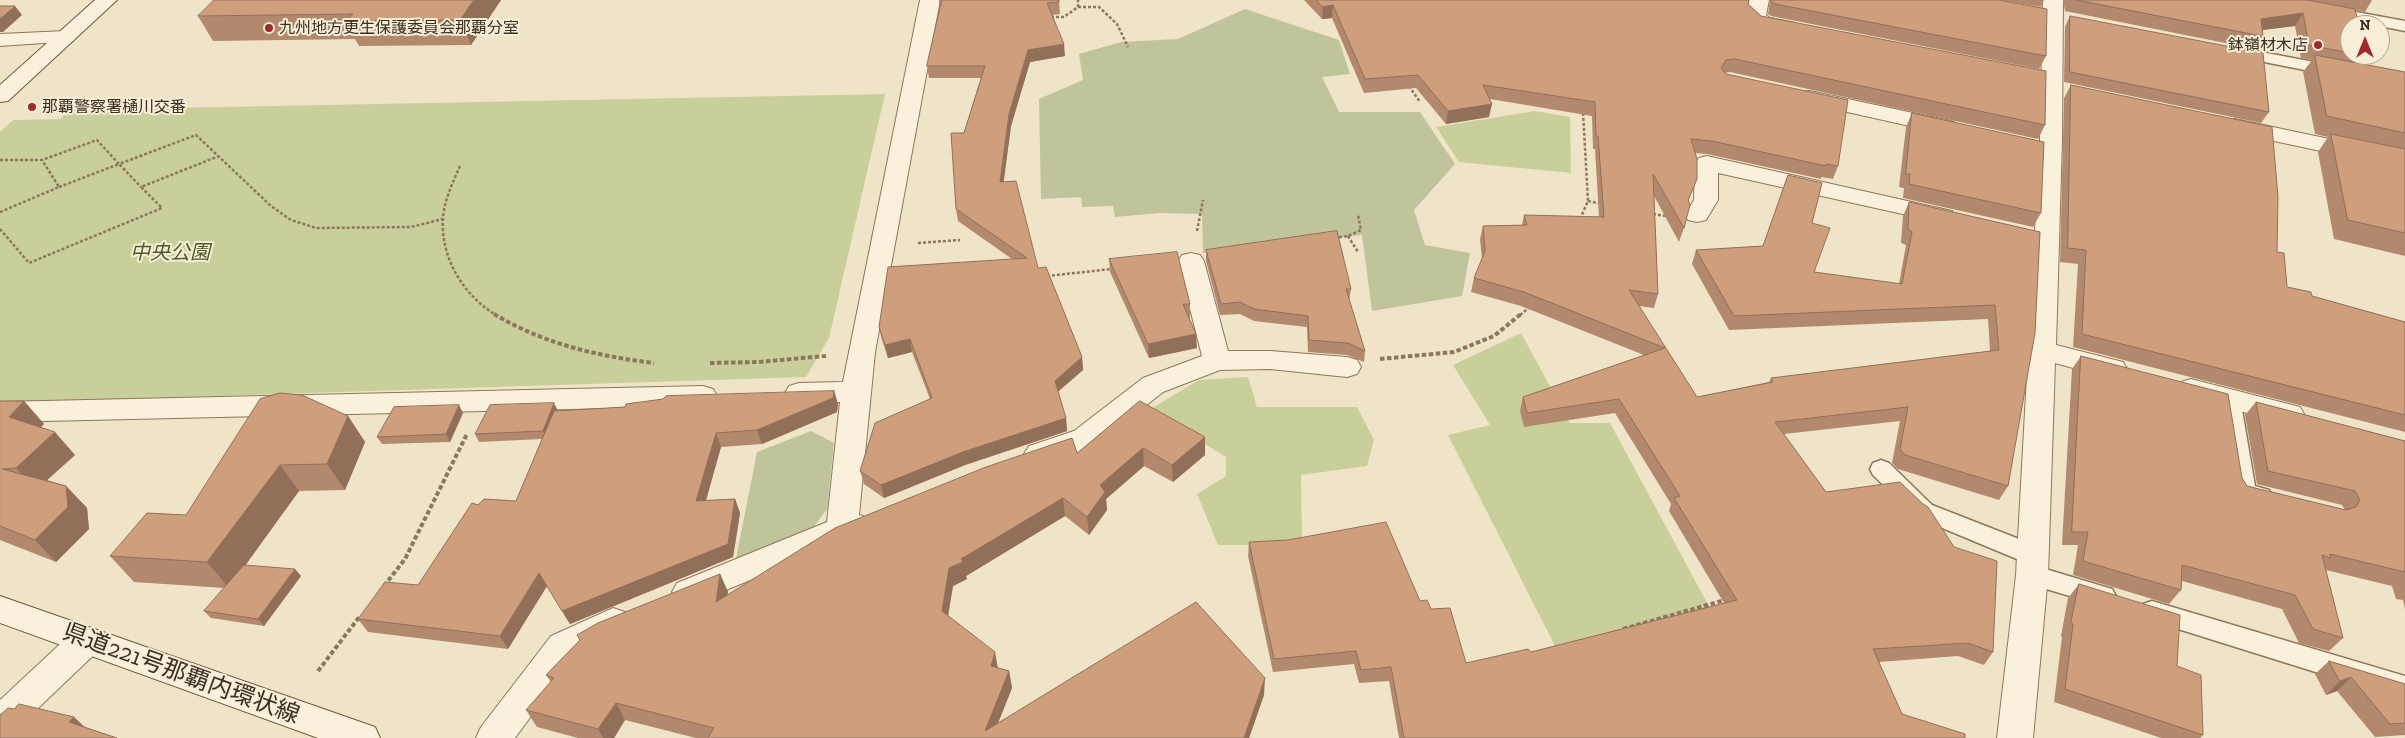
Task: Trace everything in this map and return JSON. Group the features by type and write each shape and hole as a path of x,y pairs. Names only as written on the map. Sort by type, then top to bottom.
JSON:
{"street":[{"path":"0,96 108,0"},
{"path":"842,529 855,392 930,0"},
{"path":"1759,0 1756,17 1764,23 1802,30"},
{"path":"2015,738 2032,565 2043,351 2038,237 2041,148 2052,84 2053,12"},
{"path":"0,40 66,38"},
{"path":"1788,93 1963,131"},
{"path":"2218,123 2405,162"},
{"path":"1696,215 1706,200 1707,163 1960,220"},
{"path":"1191,261 1218,361"},
{"path":"2043,351 2136,374"},
{"path":"1012,463 1084,439 1153,385 1218,361 1270,360 1347,367"},
{"path":"2164,382 2312,420"},
{"path":"777,394 855,392"},
{"path":"0,412 728,395"},
{"path":"494,738 563,646 595,630 878,514"},
{"name":"県道221号那覇内環状線","path":"0,609 362,738"},
{"path":"0,722 86,641"}],"lane":[{"path":"2315,9 2405,26"},
{"path":"2219,48 2346,74"},
{"path":"2229,398 2244,492 2280,500"},
{"path":"1881,469 1924,511 2032,565 2405,688"}],"path":[{"path":"1078,0 1078,7"},
{"path":"1044,17 1064,17 1078,7 1098,7 1117,24 1128,47"},
{"path":"1408,85 1420,102"},
{"path":"1578,222 1588,201 1583,105"},
{"path":"0,212 196,135 271,206 291,220 316,228 412,227 443,219"},
{"path":"0,160 42,160 96,140 162,208 29,263 0,229"},
{"path":"140,187 218,156"},
{"path":"42,160 59,188"},
{"path":"460,166 450,190 443,219 444,246 452,270 467,293 509,326 591,354 663,364"},
{"path":"1191,261 1196,254 1198,224 1203,200"},
{"path":"1588,201 1607,204"},
{"path":"1645,212 1664,216 1696,215"},
{"path":"1329,238 1348,236 1361,230 1358,215"},
{"path":"1348,236 1358,252"},
{"path":"882,246 960,240"},
{"path":"1042,277 1122,268"},
{"path":"1347,367 1383,358 1454,352 1494,336 1531,307"},
{"path":"701,363 758,362 862,352"},
{"path":"382,589 405,559 483,401"},
{"path":"1616,631 1727,600"},
{"path":"318,671 364,611"}],"green space":[{"path":"1245,9 1339,40 1350,74 1322,77 1339,112 1420,112 1455,164 1414,210 1425,245 1470,253 1462,296 1372,311 1362,235 1203,253 1202,214 1160,213 1115,217 1113,206 1082,207 1081,197 1041,199 1039,99 1083,80 1079,54 1121,42 1178,39"},
{"name":"中央公園","path":"885,94 829,338 806,377 0,403 0,132 13,120 60,119 69,110"},
{"path":"1535,111 1570,117 1571,173 1459,162 1436,127"},
{"path":"1521,333 1570,423 1610,423 1711,610 1555,646 1448,435 1490,425 1453,365"},
{"path":"1248,377 1257,407 1357,407 1374,440 1367,466 1301,475 1302,545 1218,545 1197,494 1226,476 1226,457 1149,410 1199,380"},
{"path":"811,431 834,443 827,509 813,528 744,562 736,559 757,452"}],"building":[{"path":"214,0 474,0 460,20 346,21 353,14 198,16"},
{"path":"942,0 1059,0 1059,2 1047,3 1064,44 1028,50 1009,114 1000,182 1016,181 1038,268 1046,267 1082,357 1055,381 1066,418 963,452 881,485 860,471 875,423 932,398 910,339 885,345 879,327 888,267 1027,258 956,209 951,133 964,133 985,66 927,66"},
{"path":"1316,0 1749,0 1748,4 1761,16 2046,71 2045,125 1735,59 1726,60 1721,68 1726,74 1848,100 1838,166 1826,164 1826,166 1712,141 1691,139 1697,159 1697,179 1688,200 1690,205 1684,228 1653,174 1658,294 1629,290 1697,397 1773,382 1771,378 1999,350 1995,305 1734,316 1696,250 1763,246 1788,175 1822,183 1812,223 1830,228 1814,272 1902,284 1912,232 1908,229 1909,202 2040,232 2035,333 2008,486 1905,455 1900,449 1908,407 1775,422 1826,492 1900,482 1928,507 1954,547 1997,561 1993,652 1968,643 1873,649 1902,714 1965,734 1965,738 1404,738 1391,667 1361,670 1356,651 1274,659 1249,542 1288,540 1386,522 1420,601 1427,600 1431,609 1450,608 1466,663 1528,649 1531,652 1737,600 1674,498 1680,496 1619,399 1527,413 1523,397 1665,348 1524,292 1474,278 1485,251 1483,226 1527,225 1524,215 1604,217 1598,136 1596,136 1595,102 1483,85 1492,104 1448,111 1418,75 1365,79 1333,5 1323,7"},
{"path":"1772,0 1998,0 2047,9 2046,56 1775,4"},
{"path":"2077,0 2307,0 2355,9 2356,15 2340,15 2340,51 2309,45 2303,13 2261,19 2263,36"},
{"path":"0,6 15,6 0,19"},
{"path":"2070,16 2263,53 2269,112 2070,72"},
{"path":"2315,55 2340,60 2340,65 2368,65 2405,72 2405,133 2327,116"},
{"path":"2071,85 2272,127 2278,197 2277,252 2284,253 2287,287 2311,292 2312,296 2405,322 2405,415 2082,334 2086,250 2068,248"},
{"path":"1912,113 2044,142 2041,213 1909,184 1910,174 1906,174"},
{"path":"2331,134 2405,149 2405,233 2348,220"},
{"path":"1337,231 1351,289 1346,289 1365,351 1348,343 1309,340 1308,316 1254,309 1240,302 1221,304 1206,250"},
{"path":"1177,252 1190,304 1183,304 1196,334 1148,344 1109,259"},
{"path":"2081,356 2228,394 2242,478 2247,486 2346,510 2356,507 2360,500 2355,491 2268,471 2256,402 2405,441 2405,572 2330,554 2330,558 2322,555 2343,638 2313,629 2295,595 2182,565 2181,590 2083,561 2088,532 2072,532"},
{"path":"834,391 833,398 757,430 716,433 696,501 735,499 728,544 562,611 539,573 500,636 358,619 385,582 418,585 472,503 478,505 484,499 516,501 554,411 625,407 626,404 663,399 666,396"},
{"path":"280,393 302,395 348,416 327,464 280,465 207,562 110,556 147,513 186,515 260,399"},
{"path":"0,401 24,401 9,417 55,432 16,468 2,469 66,486 68,507 35,540 0,526"},
{"path":"1140,401 1205,437 1172,465 1143,448 1100,485 1105,492 1087,517 1063,498 961,559 963,562 949,568 942,611 995,652 991,666 1009,671 985,731 1196,602 1265,678 1244,738 708,738 714,728 616,703 598,729 526,710 554,678 546,675 580,640 577,635 598,623 720,574 716,602 835,528 986,467 1072,438 1077,453"},
{"path":"554,403 543,431 475,434 490,405"},
{"path":"459,405 446,434 377,437 394,407"},
{"path":"244,565 295,569 258,619 204,611"},
{"path":"2079,584 2180,615 2177,666 2201,675 2203,735 2065,689 2073,624 2071,623"},
{"path":"2329,661 2405,684 2405,723 2390,724 2351,677 2340,681"},
{"path":"19,704 74,717 69,722 117,738 0,738 0,715 8,708 14,709"}],"place":[{"name":"九州地方更生保護委員会那覇分室","path":"269,28"},
{"name":"鉢嶺材木店","path":"2318,45"},
{"name":"那覇警察署樋川交番","path":"32,107"}]}
